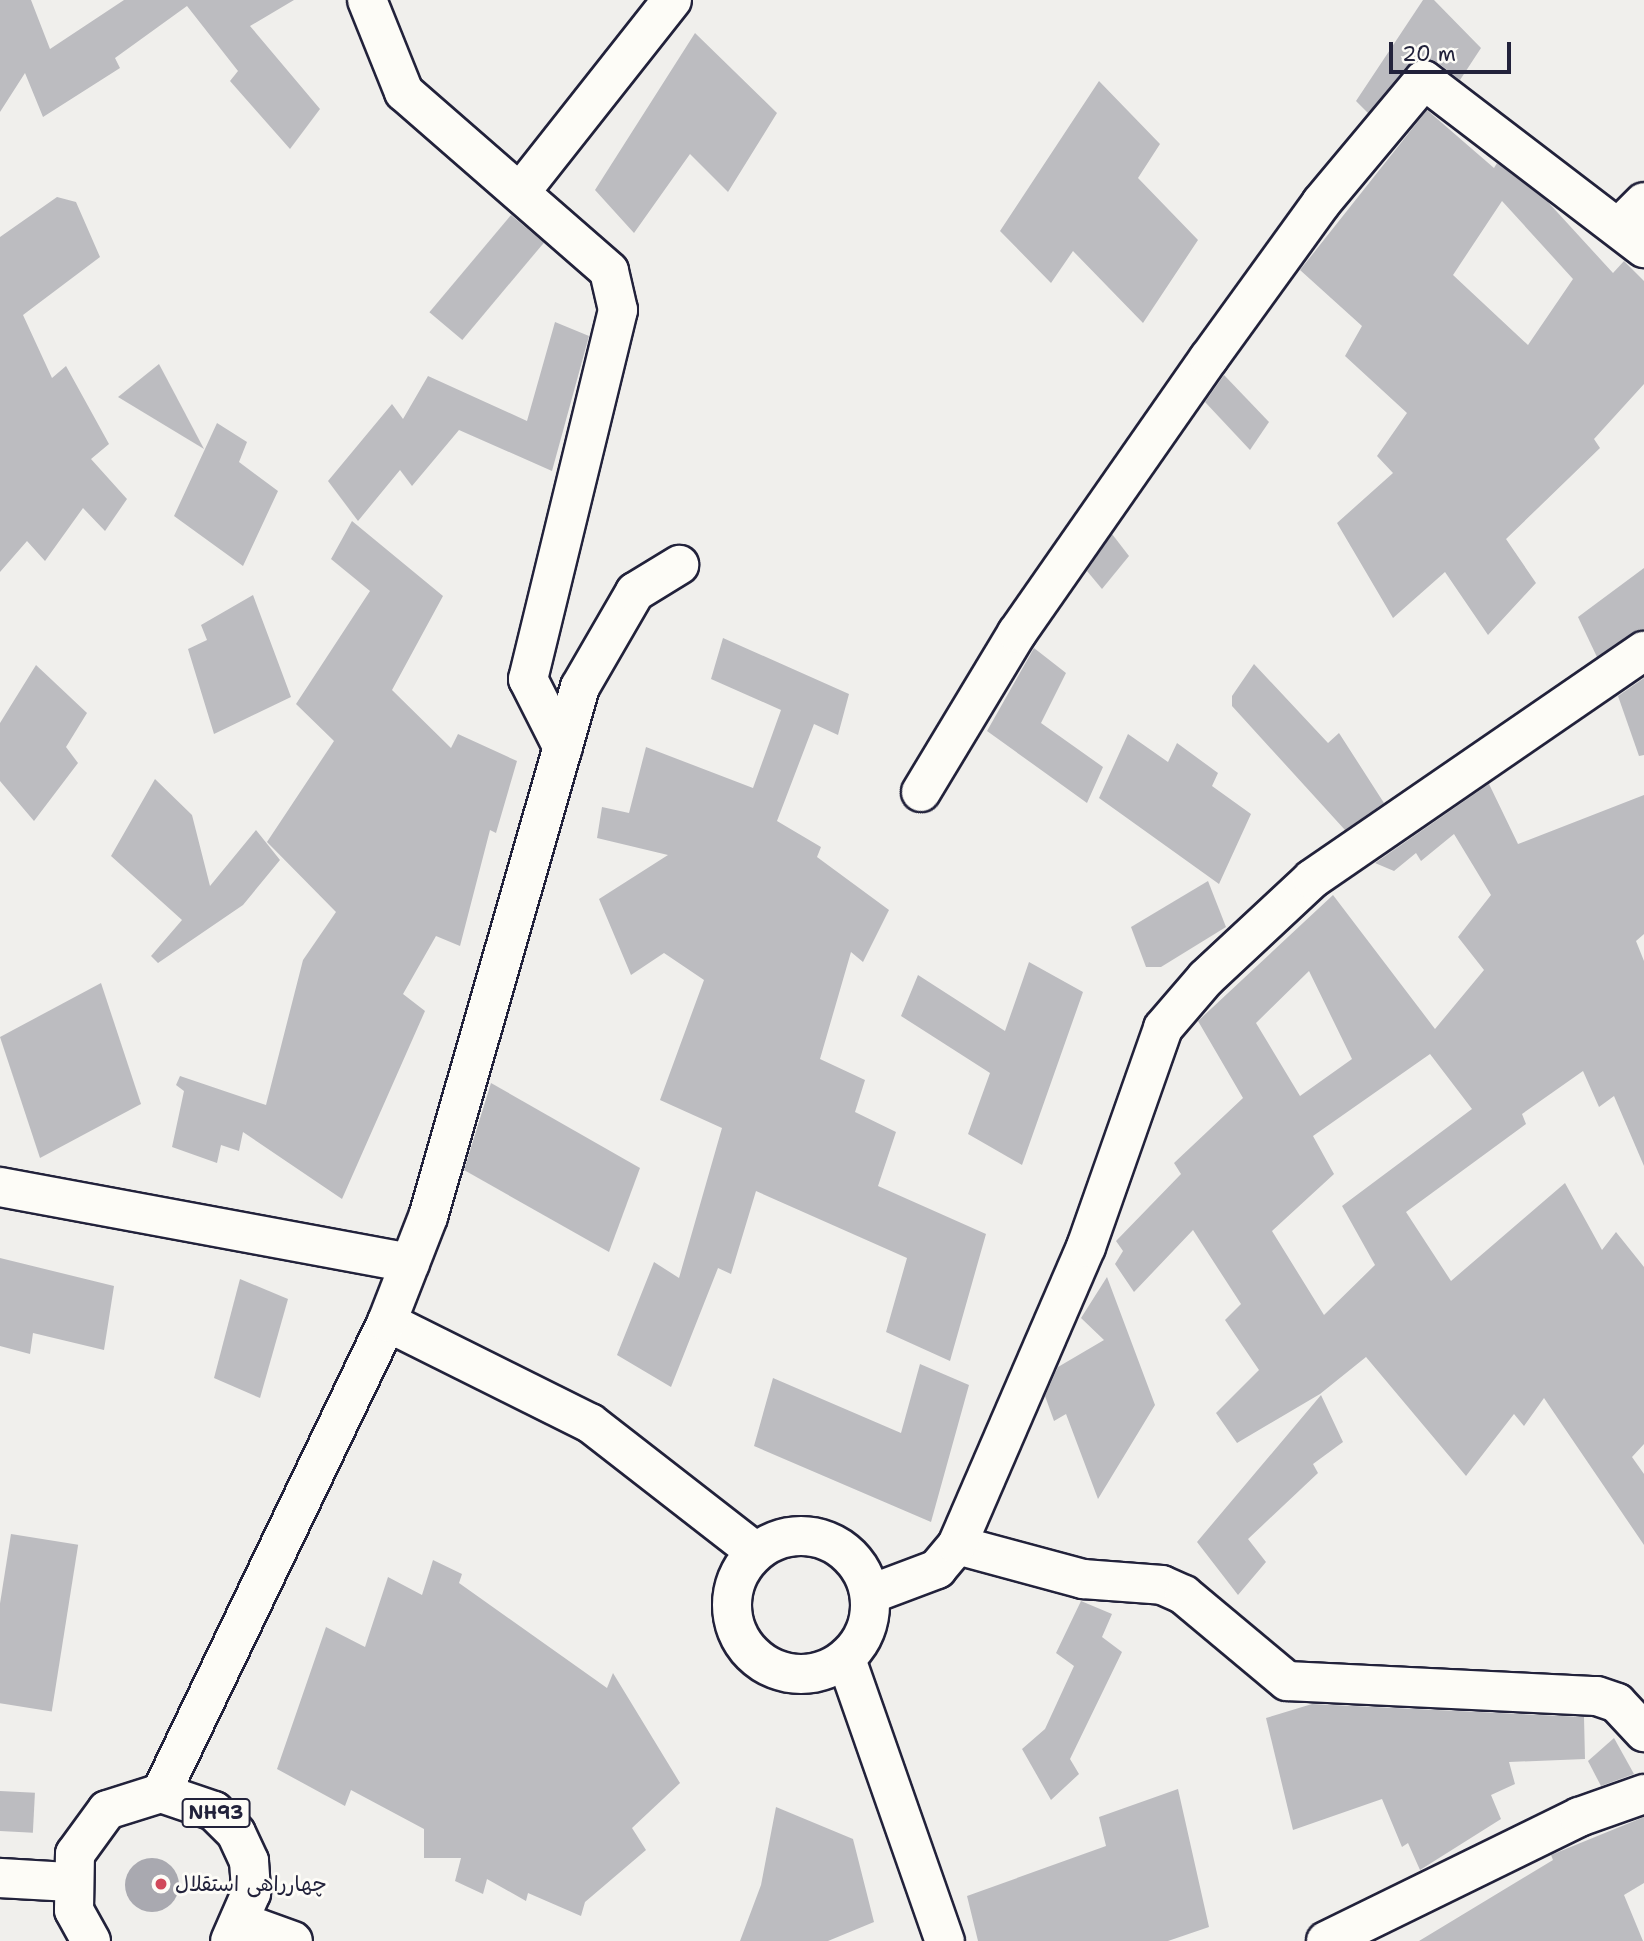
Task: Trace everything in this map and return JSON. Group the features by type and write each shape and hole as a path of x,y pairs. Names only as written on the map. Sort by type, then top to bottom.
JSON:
{"street":[{"path":"367,0 404,92 522,191 609,271 618,310 528,678 563,748"},
{"path":"522,191 672,0"},
{"path":"921,792 1017,633 1217,347 1321,203 1424,80 1636,226"},
{"path":"161,1793 387,1322 410,1263 580,687 635,592 679,565"},
{"path":"870,1594 937,1569 957,1545 1086,1247 1163,1028 1206,978 1312,879 1644,651"},
{"path":"0,1187 410,1263"},
{"path":"387,1322 590,1423 748,1546 751,1556"},
{"path":"789,1536 811,1536 850,1556 870,1594 867,1630 846,1660 826,1671 779,1672 742,1644 732,1599 751,1556 789,1536"},
{"path":"957,1545 1083,1579 1162,1585 1184,1595 1287,1681 1597,1696 1617,1703 1644,1732"},
{"path":"846,1660 945,1941"},
{"name":"NH93","path":"70,1882 75,1854 107,1810 161,1793 214,1811 236,1833 249,1861 251,1893 236,1932 293,1941"},
{"path":"1326,1941 1579,1817 1644,1794"},
{"path":"0,1878 70,1882 86,1939"}],"shaded area":[{"name":"چهارراهی استقلال","path":"152,1858 171,1866 179,1885 171,1904 152,1912 133,1904 125,1885 133,1866"}],"building":[{"path":"0,0 31,0 50,49 124,0 294,0 250,26 320,109 290,149 230,81 238,71 187,6 115,58 120,68 43,117 25,73 0,112"},
{"path":"1423,0 1434,0 1481,48 1460,80 1437,62 1416,60 1368,113 1356,101"},
{"path":"695,33 777,113 728,192 690,154 634,233 595,190"},
{"path":"1099,81 1160,144 1138,178 1198,240 1143,323 1073,251 1051,283 1000,231"},
{"path":"1427,110 1494,168 1497,163 1547,201 1613,273 1624,261 1644,281 1644,384 1594,439 1600,448 1506,539 1536,583 1488,635 1445,572 1393,618 1337,523 1393,473 1377,456 1407,413 1345,356 1362,326 1300,270","holes":["1502,201 1573,279 1528,345 1453,275"]},
{"path":"57,197 76,202 100,257 23,315 52,378 66,366 109,444 91,459 127,499 105,531 83,508 45,561 27,541 0,572 0,237"},
{"path":"511,215 544,243 462,340 429,312"},
{"path":"555,322 589,336 552,471 459,430 412,486 400,470 358,521 328,481 392,404 403,419 428,376 527,421"},
{"path":"159,364 204,449 118,397"},
{"path":"1224,375 1269,422 1250,450 1205,402"},
{"path":"217,423 247,442 239,462 278,491 243,566 174,516"},
{"path":"352,521 443,596 392,690 451,748 458,734 517,761 496,833 490,830 460,946 436,936 403,994 425,1011 342,1199 243,1132 239,1151 221,1145 217,1163 172,1147 184,1091 176,1085 180,1076 266,1105 303,960 336,912 267,842 334,741 296,704 370,591 331,559"},
{"path":"1112,534 1129,556 1102,589 1087,571"},
{"path":"1644,568 1644,629 1597,657 1578,617"},
{"path":"253,595 291,697 214,734 188,649 207,640 201,625"},
{"path":"723,638 849,694 838,735 814,724 777,821 821,847 817,857 889,910 863,962 851,952 820,1059 865,1080 855,1112 896,1132 878,1186 986,1234 950,1361 886,1332 907,1258 756,1191 731,1274 718,1268 671,1387 617,1355 654,1262 679,1278 722,1128 660,1100 704,980 664,953 631,975 599,899 668,855 597,838 602,807 629,813 646,747 753,788 781,710 711,679"},
{"path":"1034,648 1066,673 1041,723 1103,767 1087,803 987,731"},
{"path":"1254,664 1328,743 1339,733 1384,803 1345,830 1232,706 1232,696"},
{"path":"36,665 87,713 66,747 78,763 34,821 0,781 0,723"},
{"path":"1644,678 1644,755 1639,756 1618,696"},
{"path":"1128,734 1168,762 1177,743 1218,773 1212,786 1251,814 1219,884 1099,798"},
{"path":"155,779 192,815 210,886 256,830 280,860 243,905 158,963 151,956 182,920 111,856"},
{"path":"1489,784 1518,844 1644,795 1644,934 1636,941 1644,961 1644,1166 1614,1096 1599,1107 1583,1071 1522,1114 1526,1124 1406,1212 1451,1281 1565,1183 1602,1250 1616,1232 1644,1267 1644,1444 1632,1457 1644,1474 1644,1545 1544,1398 1524,1426 1514,1414 1466,1476 1366,1357 1320,1394 1237,1443 1216,1413 1259,1370 1225,1320 1241,1304 1193,1230 1134,1292 1115,1264 1123,1251 1116,1241 1181,1174 1174,1163 1243,1098 1198,1021 1333,895 1435,1029 1484,970 1458,937 1491,895 1454,834 1421,861 1416,853 1394,871 1375,863","holes":["1309,971 1352,1059 1300,1096 1256,1023","1430,1054 1472,1109 1342,1206 1375,1265 1324,1315 1272,1231 1334,1174 1313,1136"]},
{"path":"1208,881 1226,927 1161,967 1146,967 1131,927"},
{"path":"1029,962 1083,992 1022,1165 968,1134 990,1073 901,1016 918,975 1005,1031"},
{"path":"101,983 141,1104 40,1158 0,1037"},
{"path":"491,1083 640,1168 609,1252 464,1170"},
{"path":"0,1258 114,1286 104,1350 33,1333 30,1354 0,1346"},
{"path":"1107,1277 1155,1405 1098,1499 1066,1414 1054,1421 1045,1396 1058,1367 1104,1340 1081,1318"},
{"path":"240,1279 288,1299 260,1398 214,1378"},
{"path":"920,1364 969,1385 931,1522 754,1446 773,1378 901,1433"},
{"path":"1321,1395 1343,1442 1313,1464 1318,1473 1248,1539 1266,1562 1238,1595 1197,1542"},
{"path":"11,1534 78,1545 52,1712 0,1703 0,1603"},
{"path":"433,1560 462,1574 459,1583 607,1688 613,1673 680,1783 632,1828 646,1850 585,1902 581,1916 528,1893 526,1901 487,1879 483,1894 455,1881 461,1858 424,1858 424,1829 351,1790 345,1806 277,1769 326,1627 365,1647 388,1577 422,1595"},
{"path":"1081,1601 1112,1614 1102,1637 1122,1652 1070,1759 1079,1774 1051,1800 1022,1749 1045,1729 1074,1666 1056,1653"},
{"path":"1312,1704 1584,1717 1585,1759 1509,1762 1515,1784 1491,1795 1501,1819 1420,1870 1408,1843 1402,1847 1382,1799 1293,1830 1266,1718"},
{"path":"1614,1738 1634,1774 1601,1786 1588,1761"},
{"path":"1178,1789 1209,1927 1168,1941 978,1941 967,1896 1106,1846 1099,1817"},
{"path":"0,1791 35,1793 33,1833 0,1831"},
{"path":"776,1807 853,1839 874,1922 828,1941 740,1941 761,1885"},
{"path":"1644,1817 1644,1883 1624,1895 1643,1941 1419,1941 1553,1860 1551,1855"}],"place":[{"name":"چهارراهی استقلال","path":"161,1884"}]}
